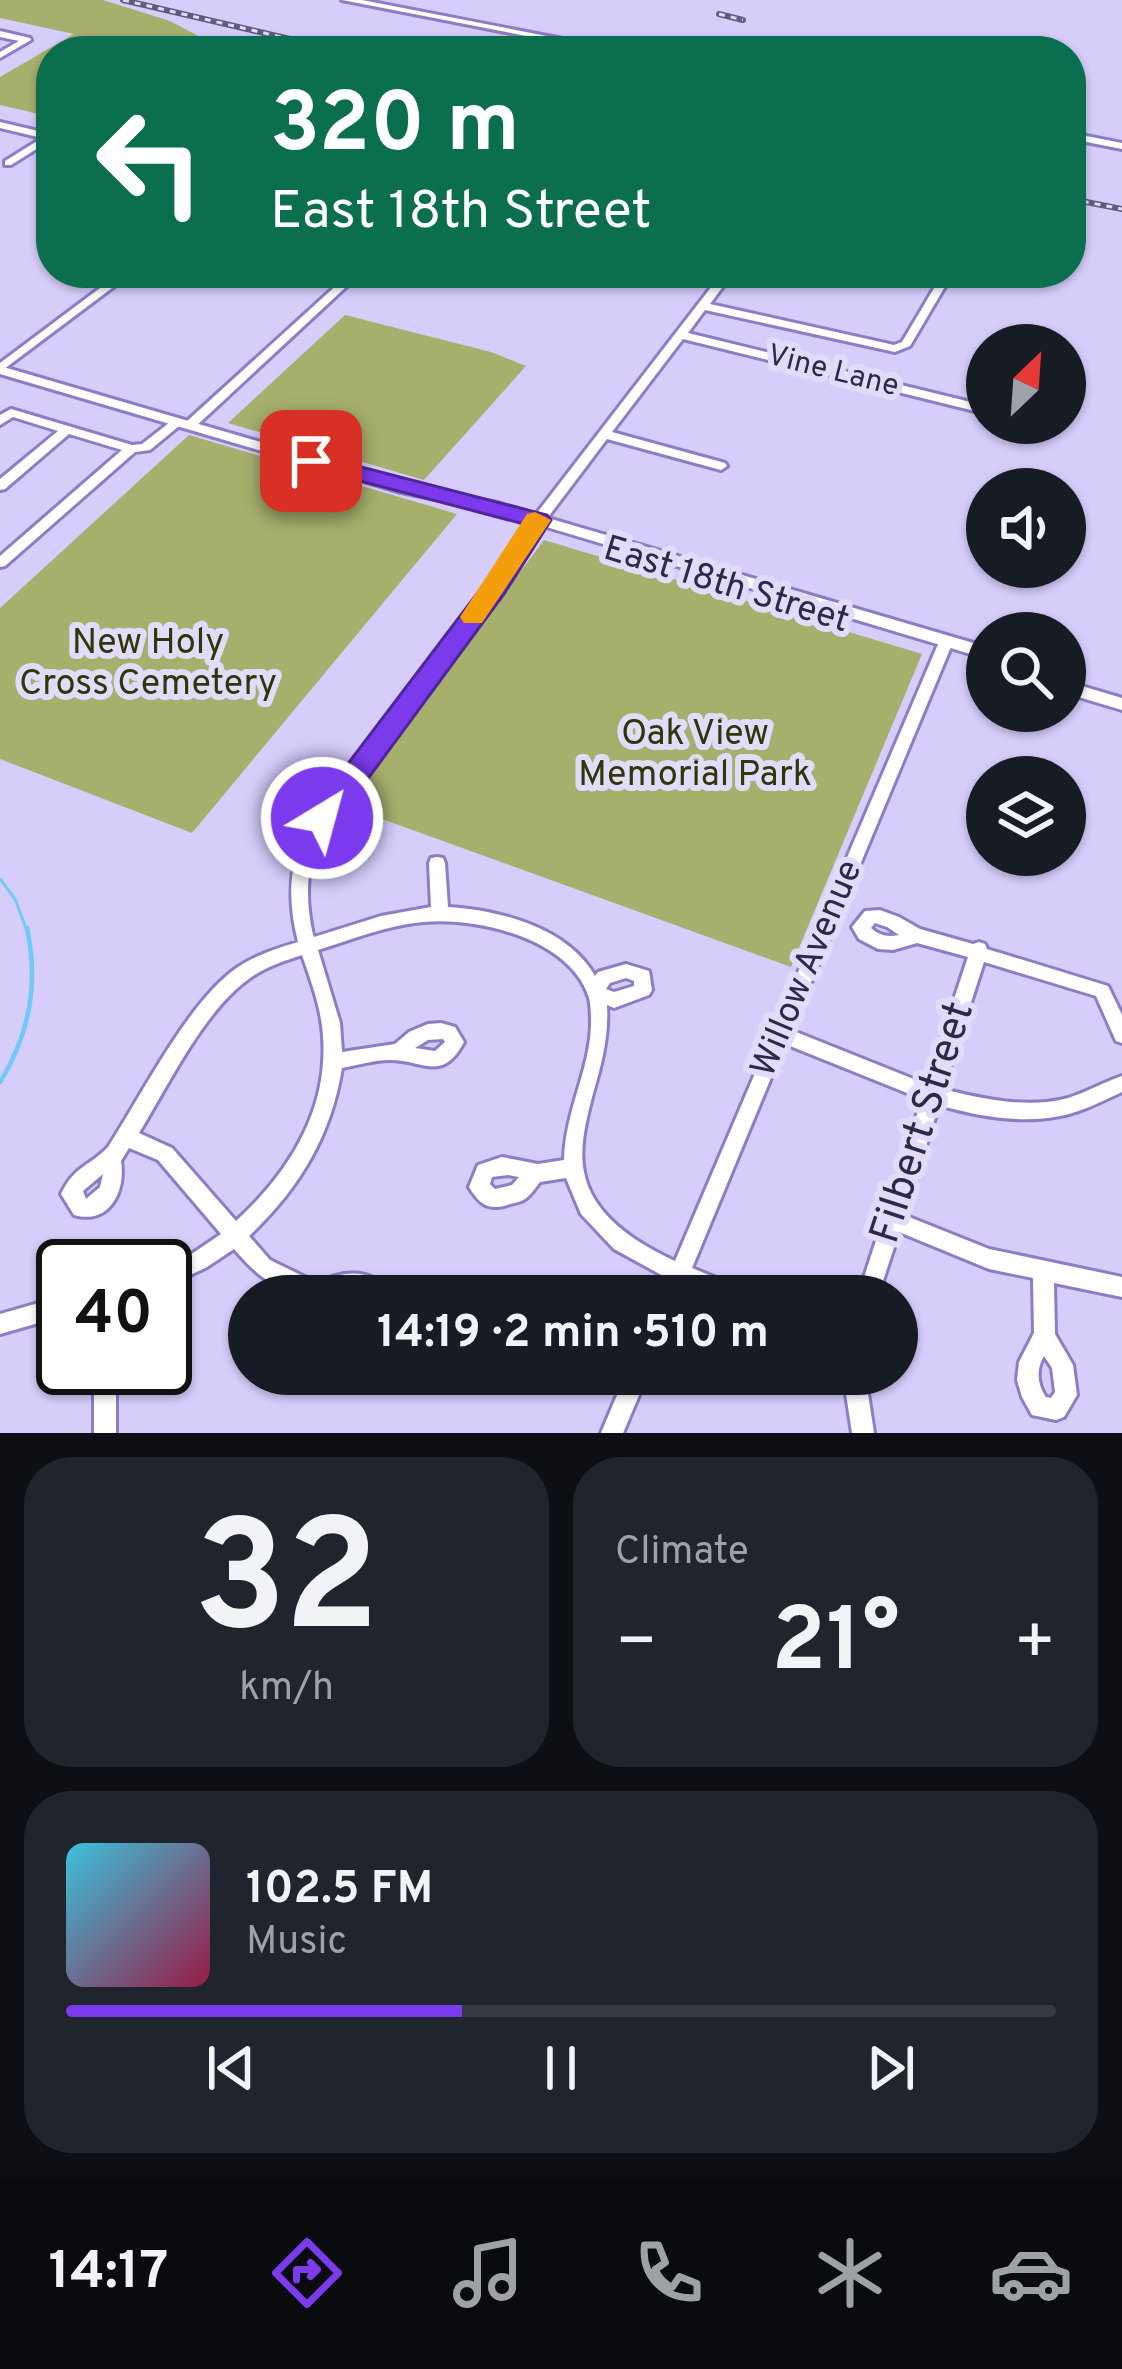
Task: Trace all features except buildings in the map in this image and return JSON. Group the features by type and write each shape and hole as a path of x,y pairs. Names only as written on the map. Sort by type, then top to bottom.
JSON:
{"main road":[{"path":"346,0 539,36"},
{"path":"1086,141 1122,148"},
{"name":"East 18th Street","path":"0,370 466,503 966,655"},
{"name":"East 18th Street","path":"944,646 966,650"},
{"path":"1086,680 1122,690"},
{"path":"1086,693 1122,704"}],"street":[{"path":"0,34 27,40 0,56"},
{"path":"0,125 36,134"},
{"path":"8,163 36,146"},
{"path":"0,370 107,288"},
{"path":"6,417 131,449 146,447 184,423 339,288"},
{"path":"192,1261 234,1235 271,1201 307,1149 326,1106 336,1061 331,1022 297,910 296,875 307,844 495,588 536,524 717,288"},
{"path":"703,306 895,350 906,344 939,288"},
{"name":"Vine Lane","path":"680,335 966,405"},
{"path":"0,486 67,430"},
{"path":"604,434 721,466"},
{"path":"2,558 131,449"},
{"name":"Willow Avenue","path":"680,1275 944,646"},
{"path":"437,863 440,913"},
{"path":"111,1160 237,977 308,946 406,918 440,913 477,918 554,945 582,968 596,992 601,1019 573,1132 571,1168 588,1210 618,1240 688,1275"},
{"path":"914,935 979,949 1102,991 1122,1035"},
{"name":"Filbert Street","path":"875,1275 979,949"},
{"path":"781,1034 932,1095 996,1111 1058,1109 1122,1084"},
{"path":"336,1061 399,1052"},
{"path":"126,1137 166,1154 263,1267 280,1275"},
{"path":"535,1173 571,1168"},
{"path":"893,1220 989,1259 1122,1287"},
{"path":"1043,1269 1045,1336"},
{"path":"0,1324 36,1314"},
{"path":"105,1395 105,1433"},
{"path":"612,1433 628,1395"},
{"path":"857,1395 863,1433"}],"green space":[{"path":"0,0 103,0 170,21 198,36 71,36 74,34 0,18"},
{"path":"36,56 36,113 0,105 0,77"},
{"path":"345,315 491,352 526,366 424,480 228,423"},
{"name":"New Holy Cross Cemetery","path":"189,435 457,514 192,833 0,759 0,608"},
{"name":"Oak View Memorial Park","path":"544,540 922,654 791,967 346,806"}],"waterway":[{"path":"0,879 15,899 27,931"},
{"path":"0,1082 19,1046 29,1008 32,969 27,928"}],"railway":[{"path":"123,0 277,36"},
{"path":"719,14 743,20"},
{"path":"1086,202 1122,209"}],"slow traffic":[{"path":"473,617 539,520 535,519"}],"route":[{"path":"311,461 539,520 495,588 322,818"}]}
